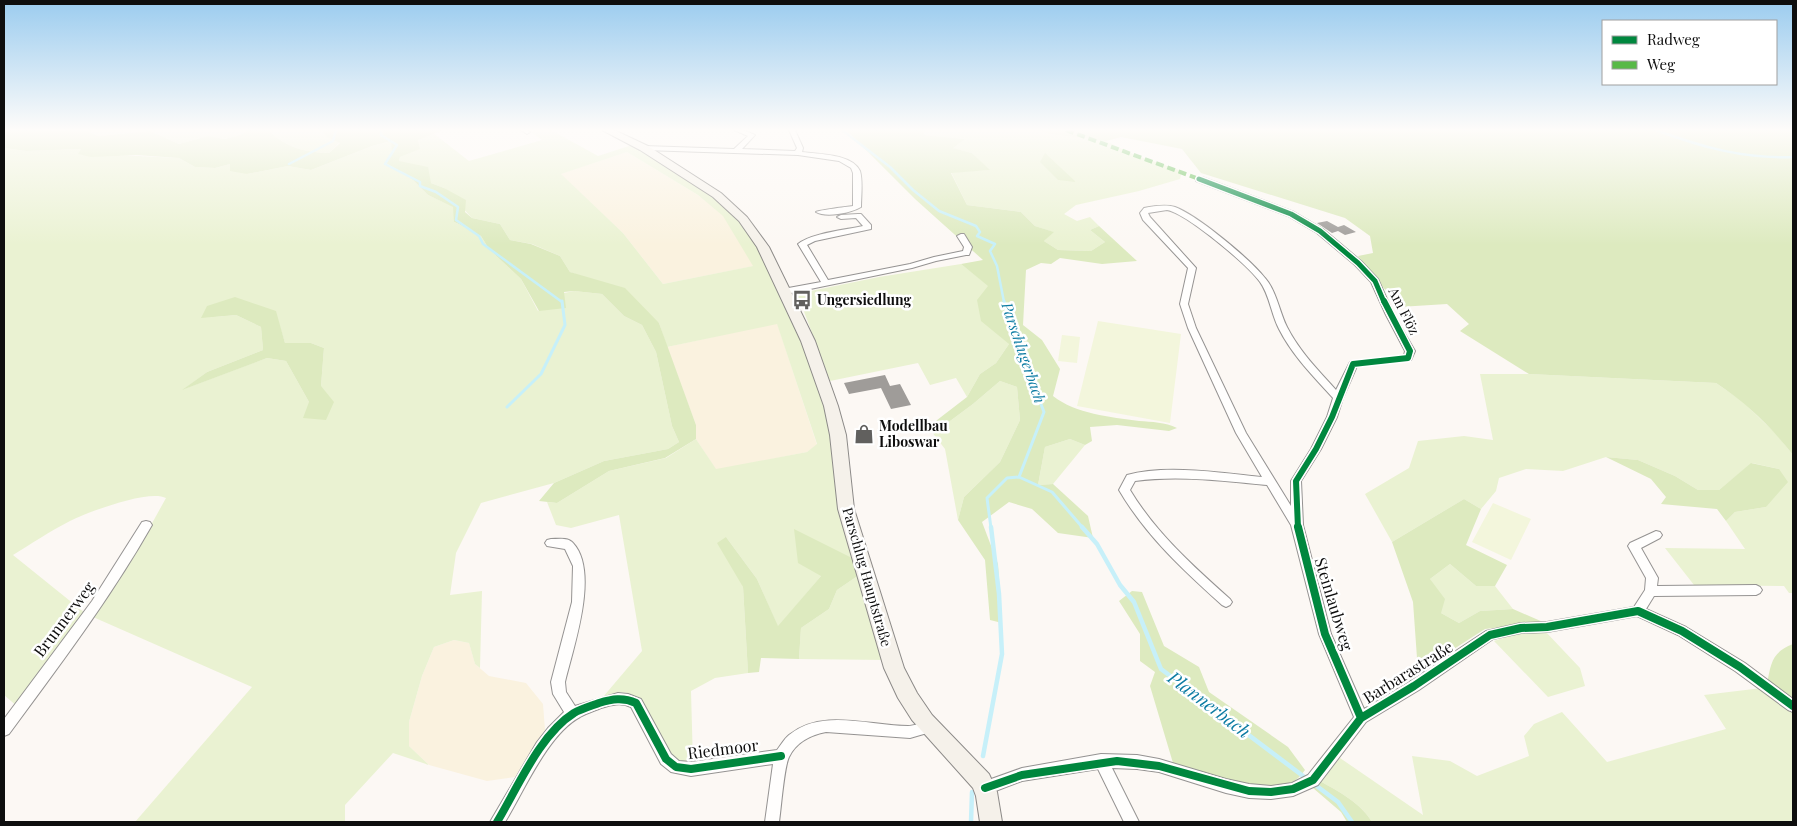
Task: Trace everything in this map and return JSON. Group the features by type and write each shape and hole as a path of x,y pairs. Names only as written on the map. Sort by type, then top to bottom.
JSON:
{"main road":[{"name":"Parschlug Hauptstraße","path":"677,169 699,182 743,219 763,247 786,291 808,342 831,406 838,435 846,509 894,668 915,709 985,788"},
{"path":"985,788 991,822"}],"street":[{"path":"820,212 834,212 857,207 858,183 854,169"},
{"name":"Am Flöz","path":"1200,179 1292,214 1325,236 1358,263 1375,281 1390,315 1410,351 1408,358 1353,364 1332,417 1296,481 1297,525"},
{"path":"1297,525 1241,432 1192,328 1184,304 1192,268 1146,218 1144,214 1147,210 1171,208 1186,215 1251,268 1264,281 1276,315 1285,333 1308,364 1338,398"},
{"path":"826,283 802,244 813,239 868,227 858,216 833,218"},
{"path":"786,291 912,266 934,259 966,253 968,247 961,236"},
{"path":"1226,602 1180,560 1135,510 1124,490 1131,478 1149,475 1175,474 1270,481"},
{"name":"Brunnerweg","path":"4,730 125,564 146,525"},
{"name":"Steinlaubweg","path":"1297,525 1325,634 1361,718"},
{"path":"1656,535 1634,546 1652,578 1651,592 1638,611 1682,631 1740,667 1793,706"},
{"path":"550,543 564,543 569,546 579,566 578,602 558,682 560,694 573,714"},
{"path":"1651,592 1756,590"},
{"name":"Barbarastraße","path":"985,788 1018,776 1101,761 1136,762 1160,766 1208,781 1258,792 1283,792 1309,783 1361,718 1422,681 1490,635 1521,628 1547,627 1638,611"},
{"name":"Riedmoor","path":"497,822 543,746 573,714 619,698 628,699 636,703 666,759 676,767 691,769 781,756"},
{"path":"772,822 781,756 793,740 810,729 826,726 910,732 929,727"},
{"path":"1101,761 1132,822"}],"shaded area":[{"path":"577,169 654,169 698,195 724,216 754,266 663,284 623,233 560,174"},
{"path":"777,323 817,445 807,452 716,470 696,439 696,425 667,347"},
{"path":"454,640 469,643 475,664 489,676 526,683 543,704 545,730 515,777 487,781 429,765 409,746 409,722 422,676 434,647"}],"green space":[{"path":"4,169 238,169 247,174 275,169 395,169 413,180 428,195 454,207 454,222 481,236 489,249 521,279 538,311 564,293 574,291 602,294 624,316 642,325 656,352 672,426 679,442 668,449 604,461 554,483 481,503 456,553 450,595 482,591 480,668 475,664 469,643 454,640 434,647 422,676 409,722 409,746 429,765 393,753 345,805 345,822 135,822 252,687 93,617 130,563 166,498 158,496 133,499 104,507 79,517 55,529 13,555 85,613 18,707 4,695","holes":["275,311 285,343 311,343 324,348 321,386 309,402 286,361 267,358 184,389 207,372 263,350 261,327 236,315 201,318"]},
{"path":"230,169 275,169 247,174 230,171"},
{"path":"395,169 428,169 431,183 466,200 465,212 472,218 500,224 510,240 531,244 560,256 570,272 625,288 659,323 696,425 696,439 665,458 609,471 557,503 539,501 554,483 604,461 668,449 679,442 672,426 656,352 642,325 624,316 602,294 574,291 564,292 566,308 539,311 521,279 489,249 481,236 454,222 453,207 428,195 413,180"},
{"path":"410,169 577,169 561,174 623,233 663,284 753,266 723,216 698,195 654,169 669,169 725,204 751,233 793,318 830,417 856,560 821,576 778,627 757,579 726,537 743,587 748,673 715,678 691,691 693,764 678,761 669,754 662,745 648,711 642,702 633,695 621,692 603,697 642,651 619,515 571,528 556,525 547,502 557,503 609,471 666,458 696,439 716,469 807,452 817,444 777,324 667,347 659,323 588,279 570,272 560,256 532,244 510,240 500,224 472,218 444,188 431,183"},
{"path":"885,169 988,169 990,170 951,173 967,205 1021,212 1035,226 1054,232 1044,241 1058,250 1091,251 1105,242 1090,230 1099,226 1137,261 1102,264 1060,258 1051,264 1041,263 1026,270 1023,325 1042,340 1060,369 1053,396 1072,407 1094,414 1163,423 1177,428 1169,431 1117,425 1090,427 1092,441 1085,445 1070,439 1045,447 1038,485 1053,484 1088,516 1093,538 1058,533 1032,509 1009,502 982,522 998,564 1002,623 990,620 985,560 958,520 964,497 1000,462 1020,420 1017,387 1000,381 942,427 928,427 967,397 980,374 996,363 1009,344 981,321 977,300 988,286 961,264 983,260 915,199"},
{"path":"988,169 1175,169 1182,171 1180,179 1139,191 1076,205 1064,214 1077,221 1090,217 1099,226 1090,230 1105,242 1091,251 1058,250 1044,241 1053,232 1035,226 1021,212 967,205 951,172 989,170"},
{"path":"1047,169 1062,169 1076,182 1058,180"},
{"path":"1197,169 1793,169 1793,455 1758,416 1716,383 1529,374 1460,331 1469,324 1447,304 1399,307 1358,256 1373,253 1370,236 1345,218 1201,173"},
{"path":"961,264 989,286 1009,344 996,363 980,374 967,397 956,378 930,385 918,363 830,381 796,294 879,277"},
{"path":"235,297 276,311 285,343 311,343 324,348 321,386 334,402 326,420 303,418 309,402 286,361 267,358 182,390 207,372 263,350 261,327 236,315 201,318 207,306"},
{"path":"1098,321 1181,334 1170,423 1077,406"},
{"path":"1062,335 1080,337 1077,363 1058,361"},
{"path":"1480,374 1529,374 1716,383 1742,401 1777,435 1793,455 1793,593 1789,593 1784,586 1694,585 1665,548 1745,549 1726,521 1735,512 1766,507 1779,469 1752,463 1719,490 1698,490 1675,476 1638,460 1606,457 1563,471 1526,469 1499,478 1496,491 1481,509 1464,499 1392,542 1365,494 1409,468 1418,441 1464,436 1493,440"},
{"path":"1000,381 1017,387 1020,420 1000,462 964,497 958,520 945,449 928,427 942,427"},
{"path":"1070,439 1085,445 1053,484 1038,485 1045,447"},
{"path":"1606,457 1638,460 1675,476 1698,490 1719,490 1751,463 1779,469 1788,482 1766,507 1735,512 1726,521 1717,509 1661,504 1666,497 1651,479"},
{"path":"1464,499 1481,509 1466,545 1507,565 1495,586 1476,586 1450,564 1430,579 1445,599 1441,613 1459,623 1480,611 1513,609 1543,622 1485,629 1418,672 1413,602 1392,542"},
{"path":"1493,503 1531,519 1511,560 1472,542"},
{"path":"794,529 856,560 859,575 837,590 829,609 801,628 799,659 761,658 759,672 748,673 743,587 717,543 726,537 757,579 778,626 821,576 798,563"},
{"path":"1450,564 1476,586 1495,586 1513,609 1480,611 1459,623 1441,613 1430,579"},
{"path":"859,575 887,660 799,659 801,628 829,609 837,590"},
{"path":"1132,591 1142,592 1164,646 1199,667 1209,692 1288,747 1305,770 1297,779 1281,785 1250,785 1233,782 1173,763 1150,686 1155,672 1140,661 1140,634 1119,601"},
{"path":"1545,631 1580,668 1585,686 1548,697 1494,641 1521,632"},
{"path":"1793,644 1793,701 1767,684 1774,659 1786,647"},
{"path":"1762,688 1793,711 1793,822 1372,822 1368,815 1356,804 1320,781 1340,758 1423,815 1412,756 1450,761 1477,776 1529,756 1524,736 1534,724 1562,712 1607,762 1726,729 1704,695"},
{"path":"1320,781 1356,804 1368,815 1372,822 1347,822 1341,812 1313,788"}],"building":[{"path":"1327,221 1338,227 1344,225 1356,232 1345,235 1338,231 1332,233 1317,223"},
{"path":"885,375 890,386 900,384 911,405 891,409 881,388 849,394 844,383"}],"waterway":[{"path":"394,169 420,182 420,186 436,192 458,207 456,220 479,236 483,244 562,302"},
{"name":"Parschlugerbach","path":"892,169 913,190 939,211 976,226 980,232 977,236 995,244 990,251 997,266 1004,302"},
{"path":"507,407 541,374 565,325 562,301"},
{"name":"Parschlugerbach","path":"1004,301 1008,319 1044,412 1019,477"},
{"name":"Parschlugerbach","path":"991,528 987,498 1007,478 1019,477"},
{"name":"Plannerbach","path":"1019,477 1052,492 1083,528"},
{"name":"Parschlugerbach","path":"983,756 1002,654 999,594 991,527"},
{"name":"Plannerbach","path":"1082,527 1097,544 1120,585 1134,602 1161,669 1307,779"},
{"name":"Plannerbach","path":"1314,784 1338,802 1352,822"},
{"name":"Parschlugerbach","path":"971,822 972,792"}],"marked path":[{"path":"1171,169 1199,179"}],"cycle path":[{"path":"1199,179 1291,214 1320,231 1358,263 1375,281 1390,315 1410,351 1408,358 1353,364 1332,417 1316,449 1296,481 1297,525 1325,634 1361,718"},
{"path":"985,788 1022,775 1117,761 1159,766 1249,791 1271,792 1293,789 1313,780 1361,718 1414,686 1490,635 1521,628 1547,627 1638,611 1682,631 1740,667 1793,706"},
{"path":"497,822 542,747 563,721 578,711 611,700 625,699 636,703 666,759 676,767 691,769 781,756"}],"place":[{"name":"Ungersiedlung","path":"802,300"},
{"name":"Modellbau Liboswar","path":"864,434"}]}
